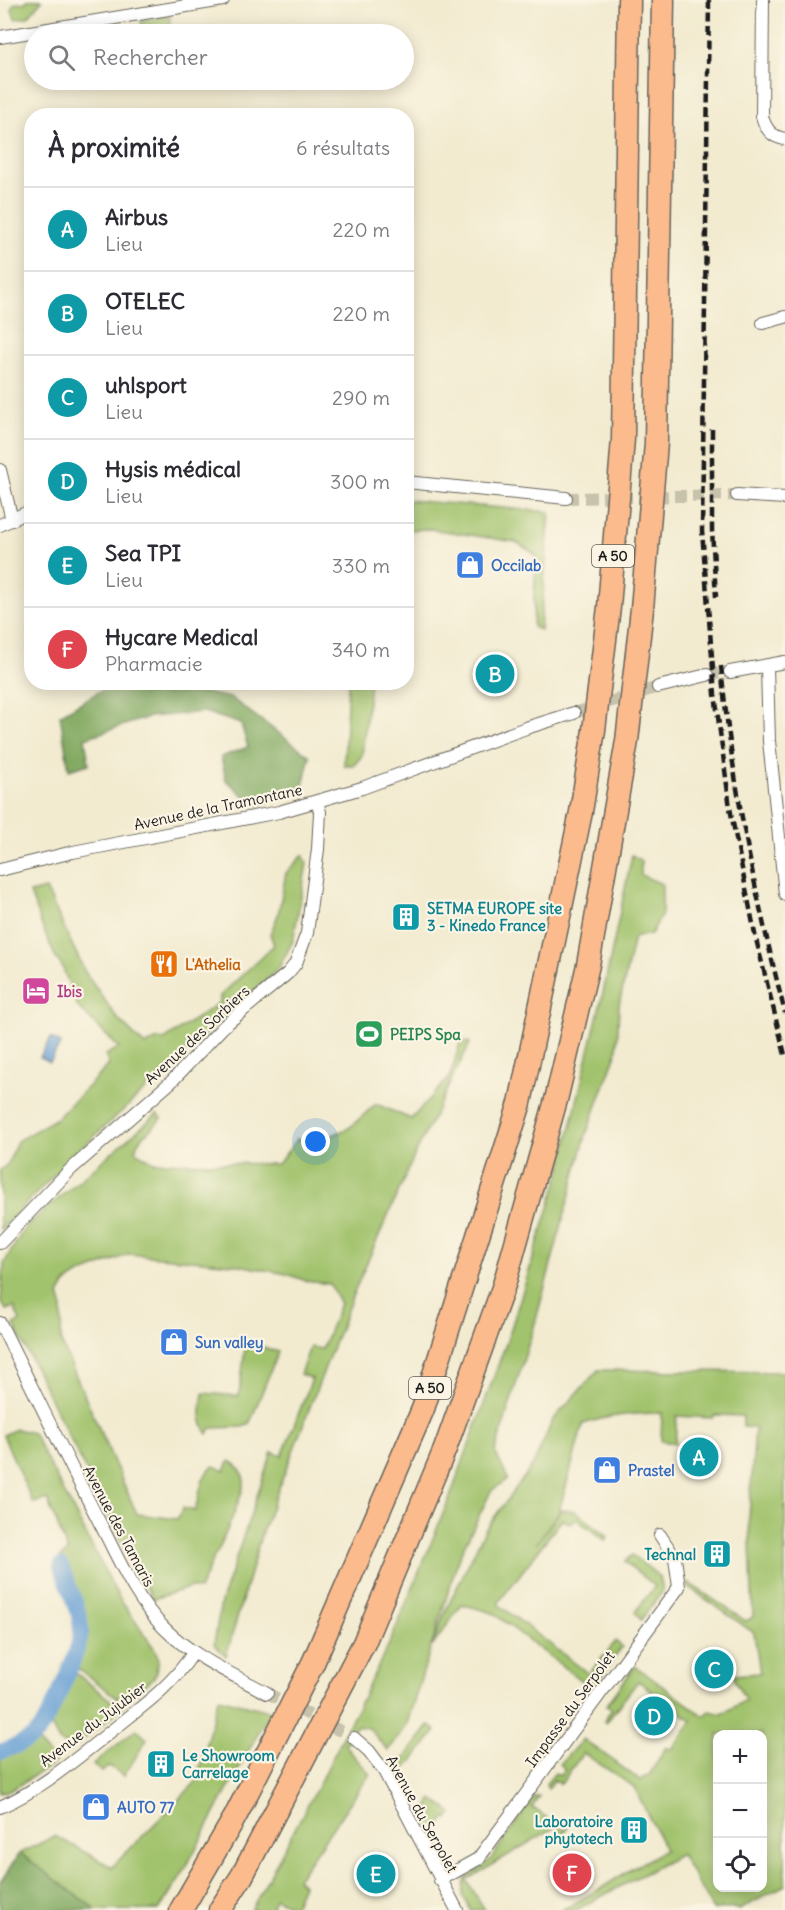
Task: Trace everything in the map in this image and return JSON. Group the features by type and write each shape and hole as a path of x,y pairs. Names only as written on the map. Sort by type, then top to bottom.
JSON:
{"highway":[{"name":"A 50","path":"181,1910 235,1817 313,1663 423,1409 520,1103 581,812 609,607 623,440 629,0"},
{"name":"A 50","path":"220,1910 242,1876 364,1643 445,1449 504,1285 556,1100 588,965 627,741 642,609 654,467 663,0"},
{"path":"238,1910 246,1896 293,1779"}],"street":[{"path":"78,24 223,0"},
{"path":"763,0 762,116 771,134 785,139"},
{"path":"0,37 24,33"},
{"path":"763,323 785,317"},
{"path":"0,470 6,522 24,514"},
{"path":"414,483 566,498"},
{"path":"737,495 785,498"},
{"path":"730,672 785,662"},
{"path":"767,666 769,741 785,894"},
{"path":"658,687 707,675"},
{"name":"Avenue de la Tramontane","path":"0,870 73,852 279,812 362,788 526,728 574,713"},
{"name":"Avenue des Sorbiers","path":"0,1244 71,1169 171,1082 224,1026 296,963 307,933 318,849 320,812 317,801"},
{"name":"Avenue des Tamaris","path":"0,1323 131,1583 148,1610 164,1628 193,1653 267,1693"},
{"name":"Impasse du Serpolet","path":"440,1880 478,1859 679,1587 675,1558 660,1535"},
{"name":"Avenue du Jujubier","path":"0,1807 16,1800 82,1755 169,1684 193,1653"},
{"name":"Avenue du Serpolet","path":"354,1738 369,1751 384,1771 457,1910"}],"green space":[{"path":"27,0 42,0 28,17 15,19 12,10 14,4"},
{"path":"170,16 170,24 141,24 141,21"},
{"path":"414,501 550,512 540,630 533,627 536,555 516,542 430,529 414,530"},
{"path":"138,690 142,694 206,693 231,698 310,756 302,790 256,806 226,780 221,757 248,747 241,724 204,712 149,717 85,738 89,764 69,770 60,715 100,691"},
{"path":"348,690 369,690 362,756 354,765 344,765"},
{"path":"303,855 307,863 293,941 278,969 76,1153 0,1230 0,1170 8,1164 17,1141 57,1118 109,1065 105,1055 119,1048 78,1007 62,966 41,924 30,893 46,889 85,972 117,1018 145,1046 157,1039 164,1040 220,1002 220,996 274,945 270,934 278,915 286,873"},
{"path":"632,855 641,861 641,875 662,884 662,914 651,934 634,937 619,1005 617,1051 586,1135 535,1323 495,1452 508,1479 491,1491 459,1557 406,1727 388,1751 369,1728 356,1726 345,1746 370,1774 297,1879 303,1885 293,1908 275,1898 271,1910 251,1910 324,1775 391,1640 450,1497 508,1338 559,1176 603,993"},
{"path":"461,1040 470,1043 416,1152 354,1292 262,1532 226,1656 214,1644 221,1602 272,1452 282,1456 312,1379 300,1374 310,1347 322,1349 340,1304 330,1284 306,1281 287,1274 233,1264 129,1254 80,1274 66,1283 59,1295 62,1305 61,1342 137,1514 177,1519 183,1508 195,1511 203,1479 214,1466 225,1471 229,1461 232,1462 238,1466 243,1476 243,1489 237,1506 199,1590 191,1587 153,1599 134,1568 14,1325 20,1321 14,1307 6,1310 1,1301 4,1264 22,1232 31,1222 157,1114 162,1118 138,1142 135,1151 154,1162 278,1164 297,1139 326,1138 349,1128 376,1104 411,1119 450,1077"},
{"path":"246,1341 278,1352 250,1423 243,1427 211,1428 208,1434 201,1420 203,1393 239,1396"},
{"path":"598,1370 785,1372 785,1885 739,1910 734,1908 713,1910 681,1854 576,1910 562,1910 665,1850 634,1787 583,1753 561,1784 554,1780 548,1789 546,1784 555,1773 560,1776 565,1769 560,1764 583,1739 640,1780 650,1774 666,1747 671,1750 692,1721 638,1681 606,1723 604,1721 612,1709 606,1706 635,1666 704,1716 710,1711 722,1714 746,1700 734,1675 760,1673 754,1633 687,1586 689,1583 746,1621 753,1617 749,1518 755,1428 743,1427 743,1416 714,1415 713,1418 677,1416 675,1443 661,1441 662,1413 622,1415 583,1424 559,1512 536,1544 561,1510 575,1511 608,1536 605,1540 576,1519 571,1524 562,1519 499,1605 589,1674 616,1641 622,1647 592,1689 493,1613 462,1604 432,1647 444,1614 485,1530 533,1465 553,1420"},
{"path":"16,1429 33,1433 119,1598 154,1648 159,1659 155,1676 117,1712 71,1749 59,1741 50,1724 73,1671 113,1702 118,1698 74,1666 84,1643 85,1627 60,1557 68,1552 47,1499 33,1503 3,1435"},
{"path":"632,1555 660,1577 663,1591 641,1620 635,1612 655,1586 625,1562"},
{"path":"218,1698 270,1711 180,1878 159,1910 96,1910 20,1853 55,1836 112,1867 196,1782"},
{"path":"430,1725 436,1731 404,1771 415,1788 408,1792 399,1765"},
{"path":"136,1729 147,1739 124,1776 109,1766 102,1772 93,1765"},
{"path":"36,1740 56,1762 13,1789 0,1793 0,1758"},
{"path":"534,1797 539,1797 532,1807 564,1830 571,1821 571,1824 562,1836 555,1827 466,1879 485,1910 471,1910 463,1896 465,1879 490,1860"},
{"path":"433,1799 452,1813 448,1819 446,1817 433,1835 421,1815"},
{"path":"20,1853 96,1910 0,1910 0,1882"}],"water":[{"path":"51,1038 61,1043 50,1062 40,1057"}],"waterway":[{"path":"0,1752 20,1744 37,1733 56,1701 76,1653 80,1640 80,1624 77,1607 61,1566"}],"tunnel":[{"path":"566,498 737,495"},
{"path":"707,675 730,672"},
{"path":"574,713 658,687"},
{"path":"267,1693 354,1738"}],"railway":[{"path":"709,0 702,531 715,694 730,808 756,939 785,1055"},
{"path":"712,429 712,530 716,597"},
{"path":"721,666 746,841 785,1013"}],"place":[{"name":"Occilab","path":"470,565"},
{"name":"OTELEC","path":"495,674"},
{"name":"SETMA EUROPE site 3 - Kinedo France","path":"406,917"},
{"name":"L'Athelia","path":"164,964"},
{"name":"Ibis","path":"36,991"},
{"name":"PEIPS Spa","path":"369,1034"},
{"name":"Sun valley","path":"174,1342"},
{"name":"Airbus","path":"699,1457"},
{"name":"Prastel","path":"607,1470"},
{"name":"Technal","path":"717,1554"},
{"name":"uhlsport","path":"714,1669"},
{"name":"Hysis médical","path":"654,1716"},
{"name":"Le Showroom Carrelage","path":"161,1764"},
{"name":"AUTO 77","path":"96,1807"},
{"name":"Laboratoire phytotech","path":"634,1830"},
{"name":"Hycare Medical","path":"572,1873"},
{"name":"Sea TPI","path":"376,1874"}]}
